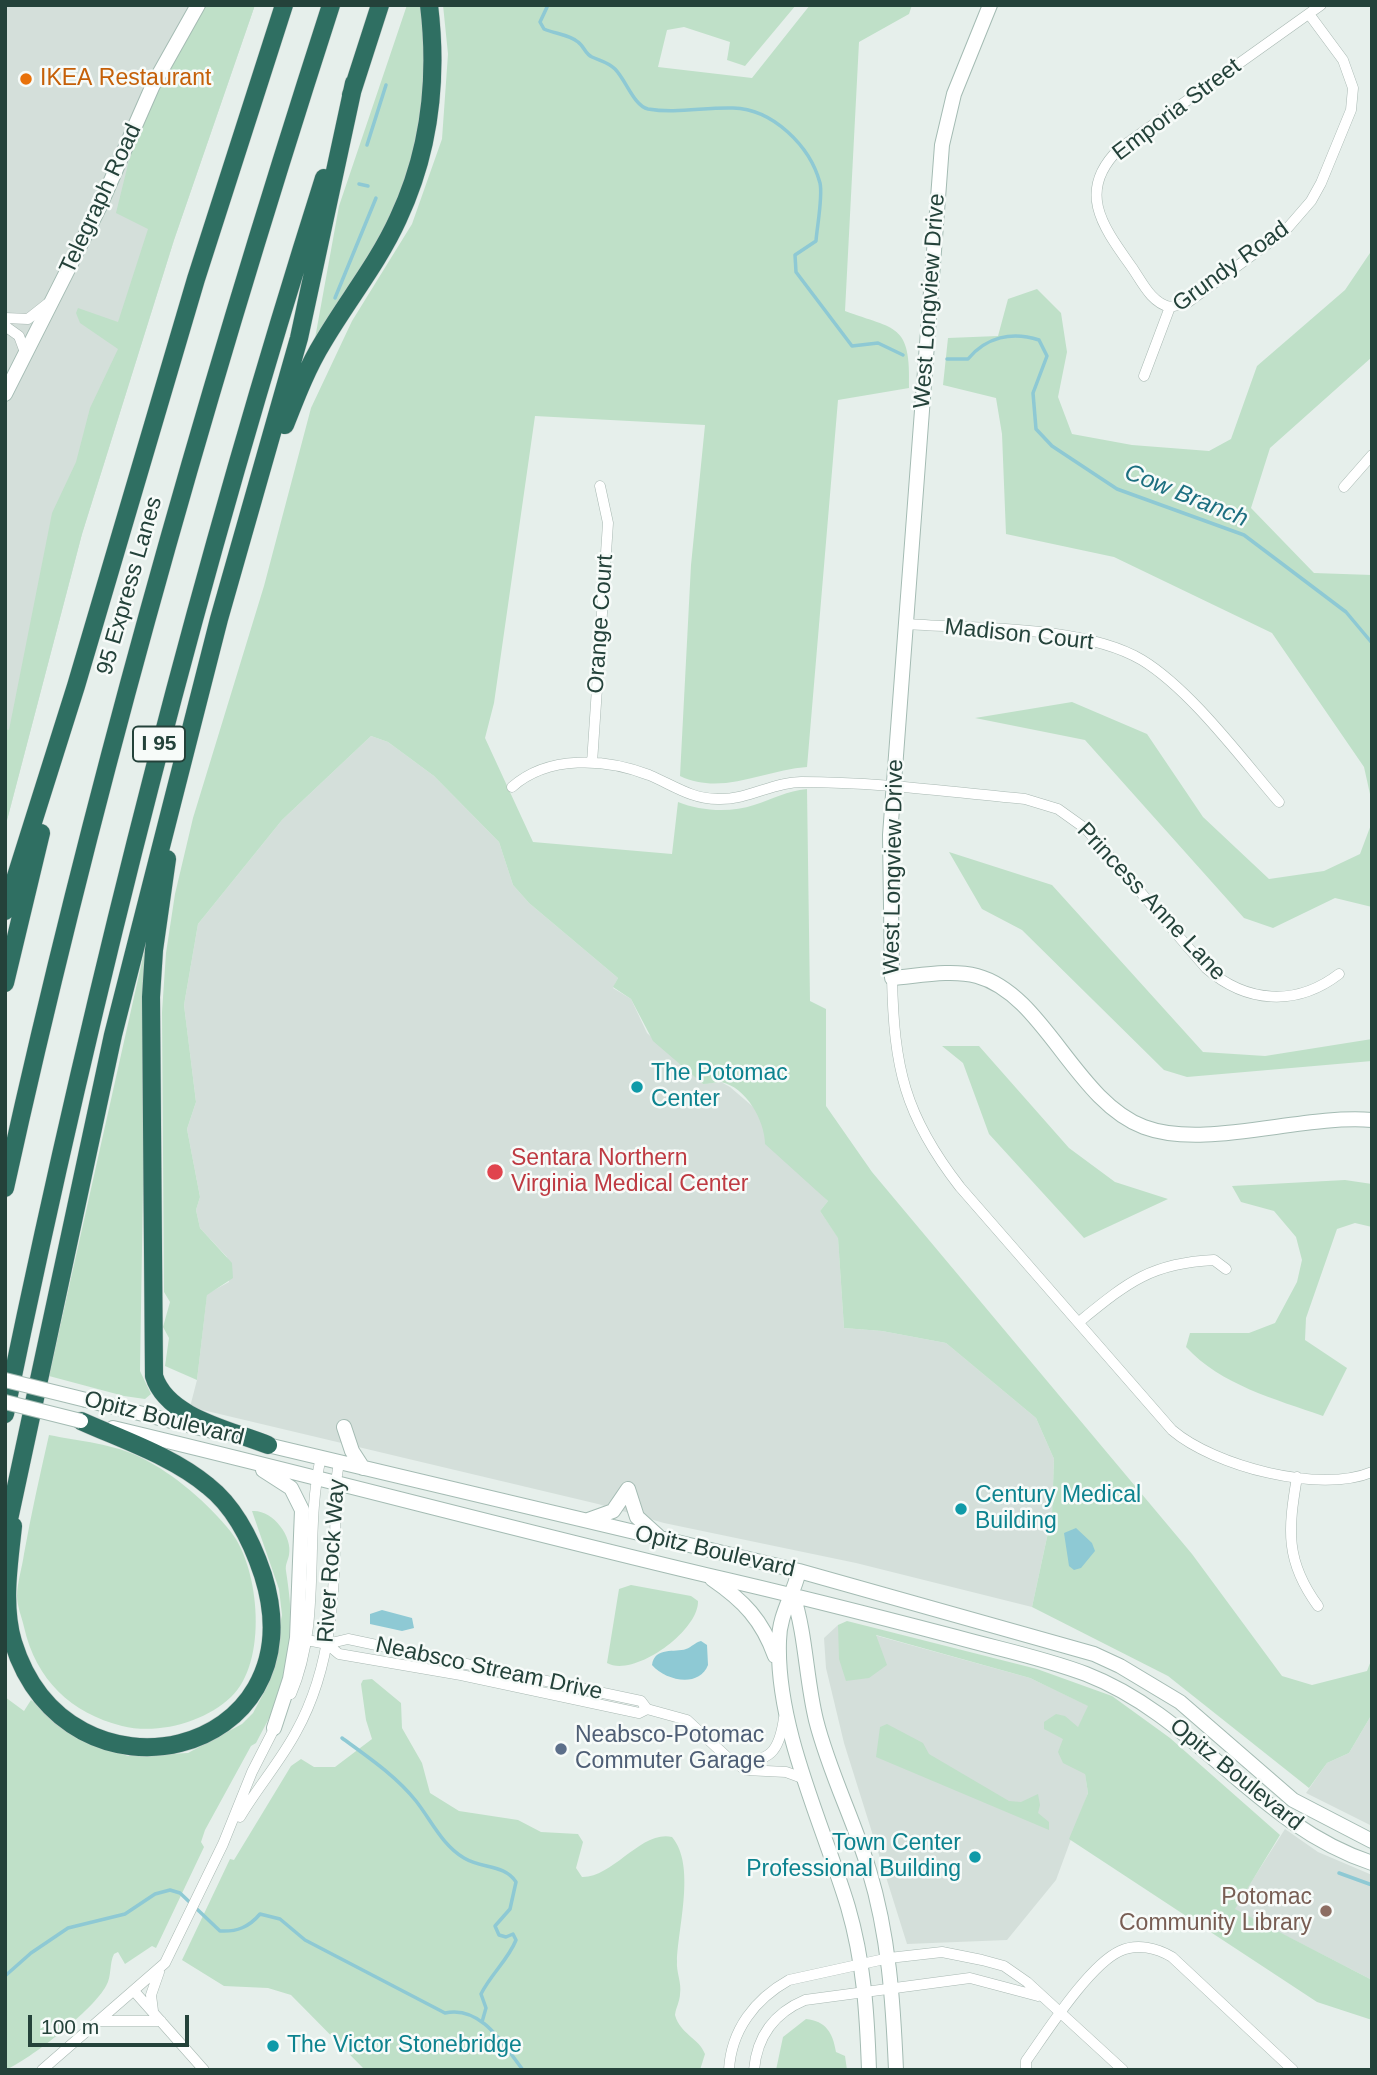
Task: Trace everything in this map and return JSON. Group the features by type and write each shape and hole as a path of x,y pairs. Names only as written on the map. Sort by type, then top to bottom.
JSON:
{"highway":[{"path":"5,911 76,686 139,466 284,5"},
{"name":"95 Express Lanes","path":"5,1188 67,919 121,709 245,276 331,5"},
{"name":"I 95","path":"5,1414 70,1108 166,718 292,280 380,5"},
{"path":"250,509 309,367 383,248 411,189 428,129 433,65 430,13"},
{"path":"5,1538 113,1035 193,717 299,338 354,83"},
{"path":"5,983 76,686"},
{"path":"193,717 163,877 151,997 153,1367 157,1386 174,1407 268,1445"},
{"path":"17,1482 10,1557 9,1623 20,1660 49,1703 86,1731 132,1748 165,1748 186,1743 229,1720 251,1695 267,1653 270,1610 267,1588 255,1549 236,1515 209,1487 178,1465 81,1421"}],"main road":[{"name":"Telegraph Road","path":"5,394 56,298 153,85 198,5"},
{"name":"West Longview Drive","path":"892,978 890,856 894,788 942,145 951,103 990,5"},
{"path":"892,978 963,974 995,983 1021,1005 1112,1108 1135,1124 1154,1131 1191,1135 1337,1119 1372,1120"},
{"name":"Opitz Boulevard","path":"5,1380 581,1521 799,1571 1066,1645 1121,1666 1180,1702 1293,1800 1340,1827 1372,1841"},
{"name":"Opitz Boulevard","path":"5,1402 793,1595 1057,1664 1115,1687 1167,1718 1264,1804 1292,1824 1315,1839 1372,1863"},
{"path":"344,1427 352,1451 363,1468"},
{"path":"236,1458 286,1483 295,1492 302,1510 297,1638 290,1679 274,1728"},
{"path":"581,1521 613,1511 628,1489 638,1518 650,1532 669,1541"},
{"path":"799,1571 793,1595 783,1611 780,1628 780,1671 786,1708 848,1907 862,1964 869,2070"},
{"path":"705,1575 741,1599 753,1612 765,1630 780,1671"},
{"path":"793,1595 800,1615 816,1719 869,1870 889,1958 893,1988 896,2070"}],"street":[{"name":"Emporia Street","path":"1170,307 1155,300 1104,225 1096,192 1102,168 1119,149 1321,5"},
{"name":"Grundy Road","path":"1144,376 1170,307 1187,303 1285,231 1311,201 1321,183 1351,110 1353,88 1343,60 1309,14"},
{"path":"5,318 28,319 56,298"},
{"path":"5,326 19,336 26,356"},
{"path":"1344,486 1372,455"},
{"name":"Orange Court","path":"592,763 608,523 600,486"},
{"name":"Madison Court","path":"906,624 1083,639 1123,651 1172,682 1279,802"},
{"name":"Princess Anne Lane","path":"512,787 536,769 592,763 647,775 679,791 709,799 738,798 799,782 1025,799 1065,814 1086,829 1206,968 1241,991 1265,997 1289,997 1316,990 1339,974"},
{"name":"West Longview Drive","path":"892,978 894,1032 900,1071 912,1110 930,1147 960,1187 1172,1430 1191,1444 1238,1464 1297,1477 1332,1482 1372,1472"},
{"path":"1079,1322 1130,1281 1154,1270 1182,1261 1214,1260 1226,1269"},
{"name":"River Rock Way","path":"43,2070 163,1966 223,1844 301,1671 307,1640 316,1477 321,1457"},
{"name":"River Rock Way","path":"223,1844 295,1734 312,1698 332,1616 335,1482 340,1462"},
{"path":"1297,1477 1290,1515 1291,1548 1300,1578 1318,1606"},
{"name":"Neabsco Stream Drive","path":"307,1640 327,1644 348,1639 641,1701 647,1709 687,1720 735,1762 751,1772 786,1772 807,1780"},
{"name":"Neabsco Stream Drive","path":"327,1644 339,1654 390,1665 461,1675 639,1713 647,1709"},
{"path":"735,1762 760,1760 775,1750 782,1735 786,1708"},
{"path":"1035,2070 1026,2066 1060,2013 1100,1968 1120,1951 1138,1947 1160,1950 1293,2070"},
{"path":"729,2070 736,2035 749,2014 775,1988 808,1975 889,1958 942,1952 1004,1966 1027,1982 1039,1996 1123,2070"},
{"path":"153,2012 151,1995 163,1966"},
{"path":"754,2070 762,2036 789,2007 822,1997 970,1978 1039,1996"},
{"path":"134,1991 204,2070"},
{"path":"99,2021 161,2021"}],"shaded area":[{"path":"5,5 255,5 174,240 82,534 5,828"},
{"name":"Sentara Northern Virginia Medical Center","path":"371,736 388,742 434,776 499,842 513,885 529,903 618,978 613,988 631,999 647,1033 703,1084 721,1082 758,1111 765,1128 828,1201 820,1211 838,1237 844,1328 882,1331 946,1343 1036,1418 1054,1459 1052,1514 1032,1607 856,1563 664,1523 598,1504 190,1407 197,1380 207,1294 229,1282 227,1257 200,1228 196,1210 200,1197 187,1129 196,1102 184,1005 198,924 282,820"},
{"path":"838,1625 1030,1678 1089,1706 1078,1728 1088,1793 1056,1880 1007,1940 907,1944 844,1743 826,1668 824,1638"},
{"path":"1372,1714 1372,1826 1306,1793 1327,1763 1349,1753"},
{"path":"1285,1829 1318,1852 1372,1875 1372,1980 1234,1909"}],"green space":[{"path":"206,5 255,5 174,240 82,534 5,828 5,729 9,730 52,513 76,462 90,408 118,349 80,323 76,313 78,308 118,322 148,229 116,213 131,152 160,84"},
{"path":"407,5 422,5 426,66 424,121 415,156 403,190 371,254 314,344 339,206"},
{"path":"443,5 796,5 745,66 727,60 730,42 684,27 667,30 658,67 752,78 810,5 912,5 909,14 859,42 845,311 897,332 907,351 909,388 838,400 807,767 727,783 696,781 680,776 691,565 705,425 535,416 494,703 485,738 533,842 672,854 678,802 706,809 736,809 807,789 810,1001 826,1009 826,1106 872,1172 1192,1554 1282,1676 1312,1685 1367,1671 1372,1658 1372,1714 1349,1753 1327,1763 1309,1788 1168,1676 1032,1607 1052,1514 1054,1459 1036,1418 946,1343 882,1331 844,1328 838,1238 820,1211 828,1201 765,1144 762,1125 746,1098 730,1085 721,1082 703,1084 653,1041 631,999 613,987 618,978 529,903 513,885 499,842 434,776 388,742 371,736 282,820 198,924 184,1005 196,1102 187,1129 200,1197 196,1210 200,1228 232,1263 233,1278 207,1295 197,1380 165,1366 169,1338 163,1327 170,1302 164,1292 162,1012 166,953 175,894 193,818 264,586 311,408 352,321 412,224 442,139 448,54"},
{"path":"1372,250 1372,357 1270,448 1251,508 1314,573 1372,575 1372,803 1364,767 1272,633 1114,557 1006,534 1002,434 996,398 943,385 948,338 998,336 1008,299 1037,289 1061,313 1067,352 1058,397 1072,434 1132,445 1209,451 1231,439 1257,366 1345,290"},
{"path":"1072,702 1147,734 1203,817 1269,879 1324,871 1360,854 1372,822 1372,907 1335,898 1273,928 1244,918 1085,740 975,718"},
{"path":"949,852 1052,885 1203,1052 1265,1056 1372,1039 1372,1061 1187,1077 1164,1070 1022,930 982,909"},
{"path":"147,939 140,1371 151,1394 145,1399 49,1376"},
{"path":"942,1046 979,1046 1069,1148 1115,1182 1168,1199 1084,1238 989,1134 963,1063"},
{"path":"1345,1180 1372,1184 1372,1227 1355,1223 1337,1229 1306,1318 1305,1340 1347,1368 1323,1416 1232,1381 1200,1360 1186,1347 1190,1333 1249,1333 1275,1323 1297,1282 1302,1260 1296,1237 1274,1211 1241,1202 1232,1186"},
{"path":"49,1435 120,1449 154,1465 202,1500 231,1532 241,1548 254,1592 255,1640 251,1662 243,1682 220,1706 195,1720 180,1724 151,1729 122,1726 72,1703 58,1692 37,1663 20,1612 17,1591"},
{"path":"252,1511 267,1514 274,1519 284,1532 289,1548 286,1569 291,1645 286,1675 276,1703 205,1830 201,1842 204,1847 156,1948 152,1946 125,1964 118,1952 114,1954 108,1982 89,2007 45,2045 5,2070 5,1697 24,1711 31,1700 80,1739 128,1756 188,1753 242,1724 253,1713 268,1685 282,1615 279,1589"},
{"path":"631,1585 691,1596 698,1601 695,1613 677,1638 648,1658 619,1666 607,1663 619,1589"},
{"path":"847,1621 1037,1669 1112,1696 1170,1738 1280,1835 1235,1909 1372,1980 1372,2020 1317,2002 1069,1839 1088,1793 1085,1774 1063,1763 1058,1752 1063,1739 1044,1729 1044,1722 1056,1714 1065,1716 1078,1727 1088,1706 1030,1678 876,1635 887,1665 869,1678 846,1681 839,1659 838,1625"},
{"path":"372,1679 401,1703 402,1728 422,1763 430,1793 459,1811 518,1820 541,1832 578,1834 583,1842 576,1868 582,1877 605,1870 649,1840 672,1837 683,1863 684,1880 677,1961 680,1990 675,2015 681,2027 705,2054 700,2070 365,2070 291,1995 268,1988 224,1986 182,1960 230,1859 234,1860 291,1766 301,1759 314,1767 335,1767 372,1739 366,1720 361,1684 363,1680"},
{"path":"887,1724 923,1743 929,1754 1009,1801 1021,1802 1038,1794 1038,1813 1049,1822 1049,1830 876,1757 880,1727"},
{"path":"806,2019 819,2022 827,2029 836,2052 845,2056 847,2070 776,2070 783,2037"}],"water":[{"path":"1076,1528 1092,1543 1095,1551 1081,1568 1074,1570 1069,1566 1064,1533"},
{"path":"382,1610 412,1618 414,1628 402,1631 370,1624 370,1614"},
{"path":"701,1641 707,1645 708,1665 697,1677 682,1680 673,1678 652,1665 661,1653 686,1649"}],"waterway":[{"name":"Cow Branch","path":"548,5 540,22 544,29 574,39 590,56 607,63 619,74 643,107 669,111 722,108 748,110 775,122 788,132 808,156 821,189 816,241 795,255 796,272 852,346 878,343 903,355"},
{"path":"367,145 386,85"},
{"path":"359,184 368,186"},
{"path":"335,298 376,198"},
{"name":"Cow Branch","path":"947,359 968,359 983,345 1009,336 1039,340 1047,356 1033,393 1036,429 1052,446 1117,489 1244,535 1346,612 1372,643"},
{"path":"342,1738 400,1783 456,1853 471,1861 499,1869 516,1882 510,1909 495,1926 499,1935 506,1937 513,1934 516,1940 481,1994 486,2008 482,2022"},
{"path":"1339,1873 1372,1885"},
{"path":"5,1976 31,1953 68,1928 125,1914 155,1894 170,1890 180,1893 220,1931 242,1928 260,1914 280,1919 305,1940 445,2013 470,2015 499,2038 523,2070"}],"place":[{"name":"IKEA Restaurant","path":"26,79"},
{"name":"The Potomac Center","path":"637,1087"},
{"name":"Sentara Northern Virginia Medical Center","path":"495,1172"},
{"name":"Century Medical Building","path":"961,1509"},
{"name":"Neabsco-Potomac Commuter Garage","path":"561,1749"},
{"name":"Town Center Professional Building","path":"975,1857"},
{"name":"Potomac Community Library","path":"1326,1911"},
{"name":"The Victor Stonebridge","path":"273,2046"}]}
